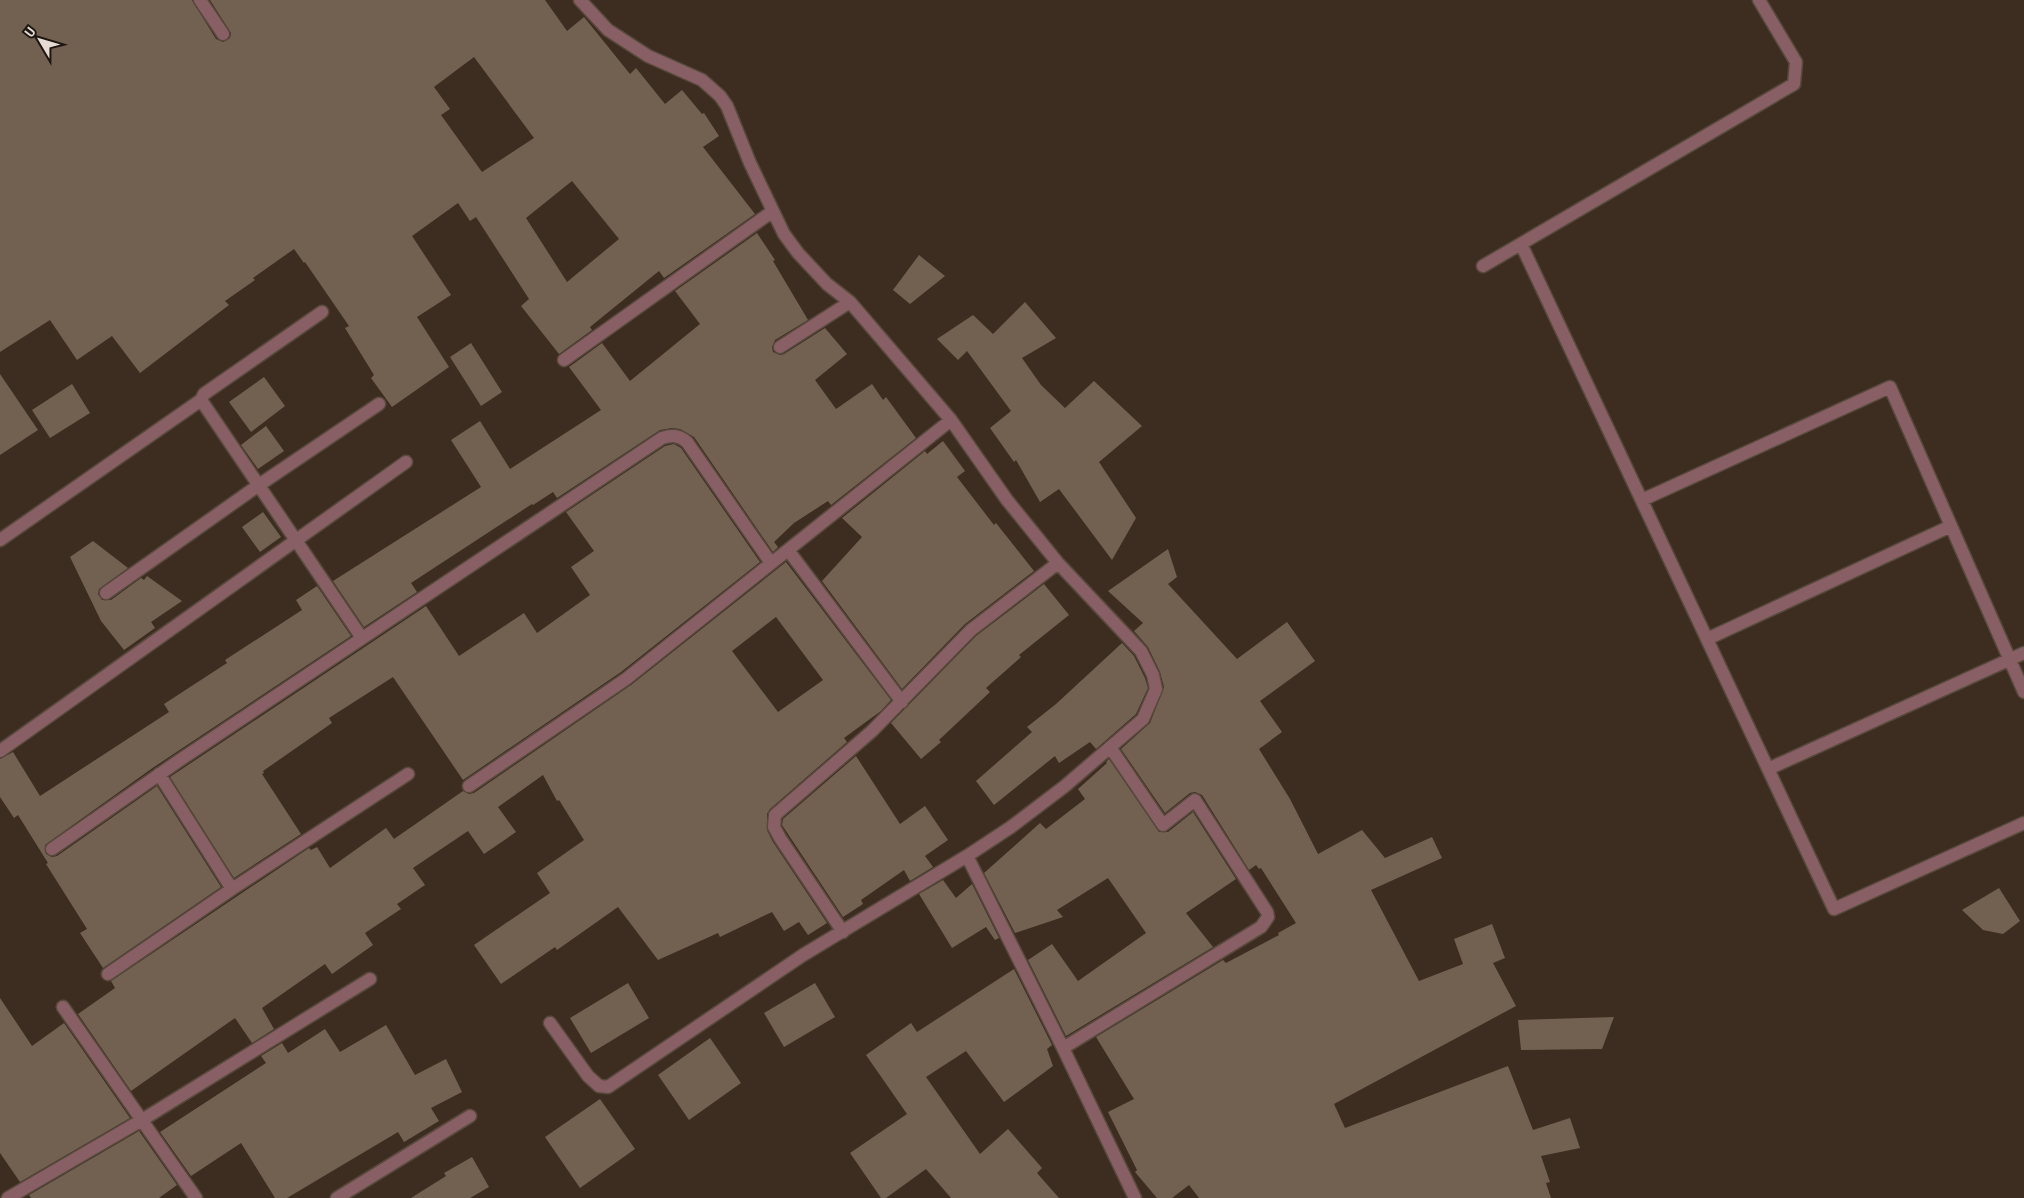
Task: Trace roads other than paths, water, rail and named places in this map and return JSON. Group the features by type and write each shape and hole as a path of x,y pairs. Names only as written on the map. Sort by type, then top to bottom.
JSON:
{"street":[{"path":"200,0 223,34"},
{"path":"550,1022 588,1076 599,1086 608,1087 803,955 968,856 1010,828 1066,786 1143,719 1156,689 1154,675 1141,651 1058,564 1007,500 950,420 850,302 827,284 804,260 784,234 750,164 727,106 720,96 702,80 648,56 608,30 580,0"},
{"path":"1483,266 1794,84 1796,62 1759,0"},
{"path":"564,360 773,211"},
{"path":"1521,244 1834,909 2024,824"},
{"path":"780,347 850,302"},
{"path":"0,540 201,400 204,394 322,312"},
{"path":"1642,500 1890,387 2024,692"},
{"path":"201,400 362,638"},
{"path":"106,593 259,485 379,404"},
{"path":"469,786 626,679 950,420"},
{"path":"52,849 159,774 662,438 670,436 680,437 688,442 771,563"},
{"path":"0,751 406,462"},
{"path":"1707,639 1951,526"},
{"path":"788,550 902,702"},
{"path":"843,932 780,838 774,827 775,816 872,731 971,630 1058,564"},
{"path":"1768,770 2024,654"},
{"path":"1063,1048 1261,927 1268,917 1267,912 1195,800 1163,825 1110,747"},
{"path":"159,774 232,889"},
{"path":"108,974 232,889 408,774"},
{"path":"968,856 1063,1048 1131,1196"},
{"path":"8,1198 142,1120 370,979"},
{"path":"63,1007 196,1198"},
{"path":"337,1198 470,1116"}]}
